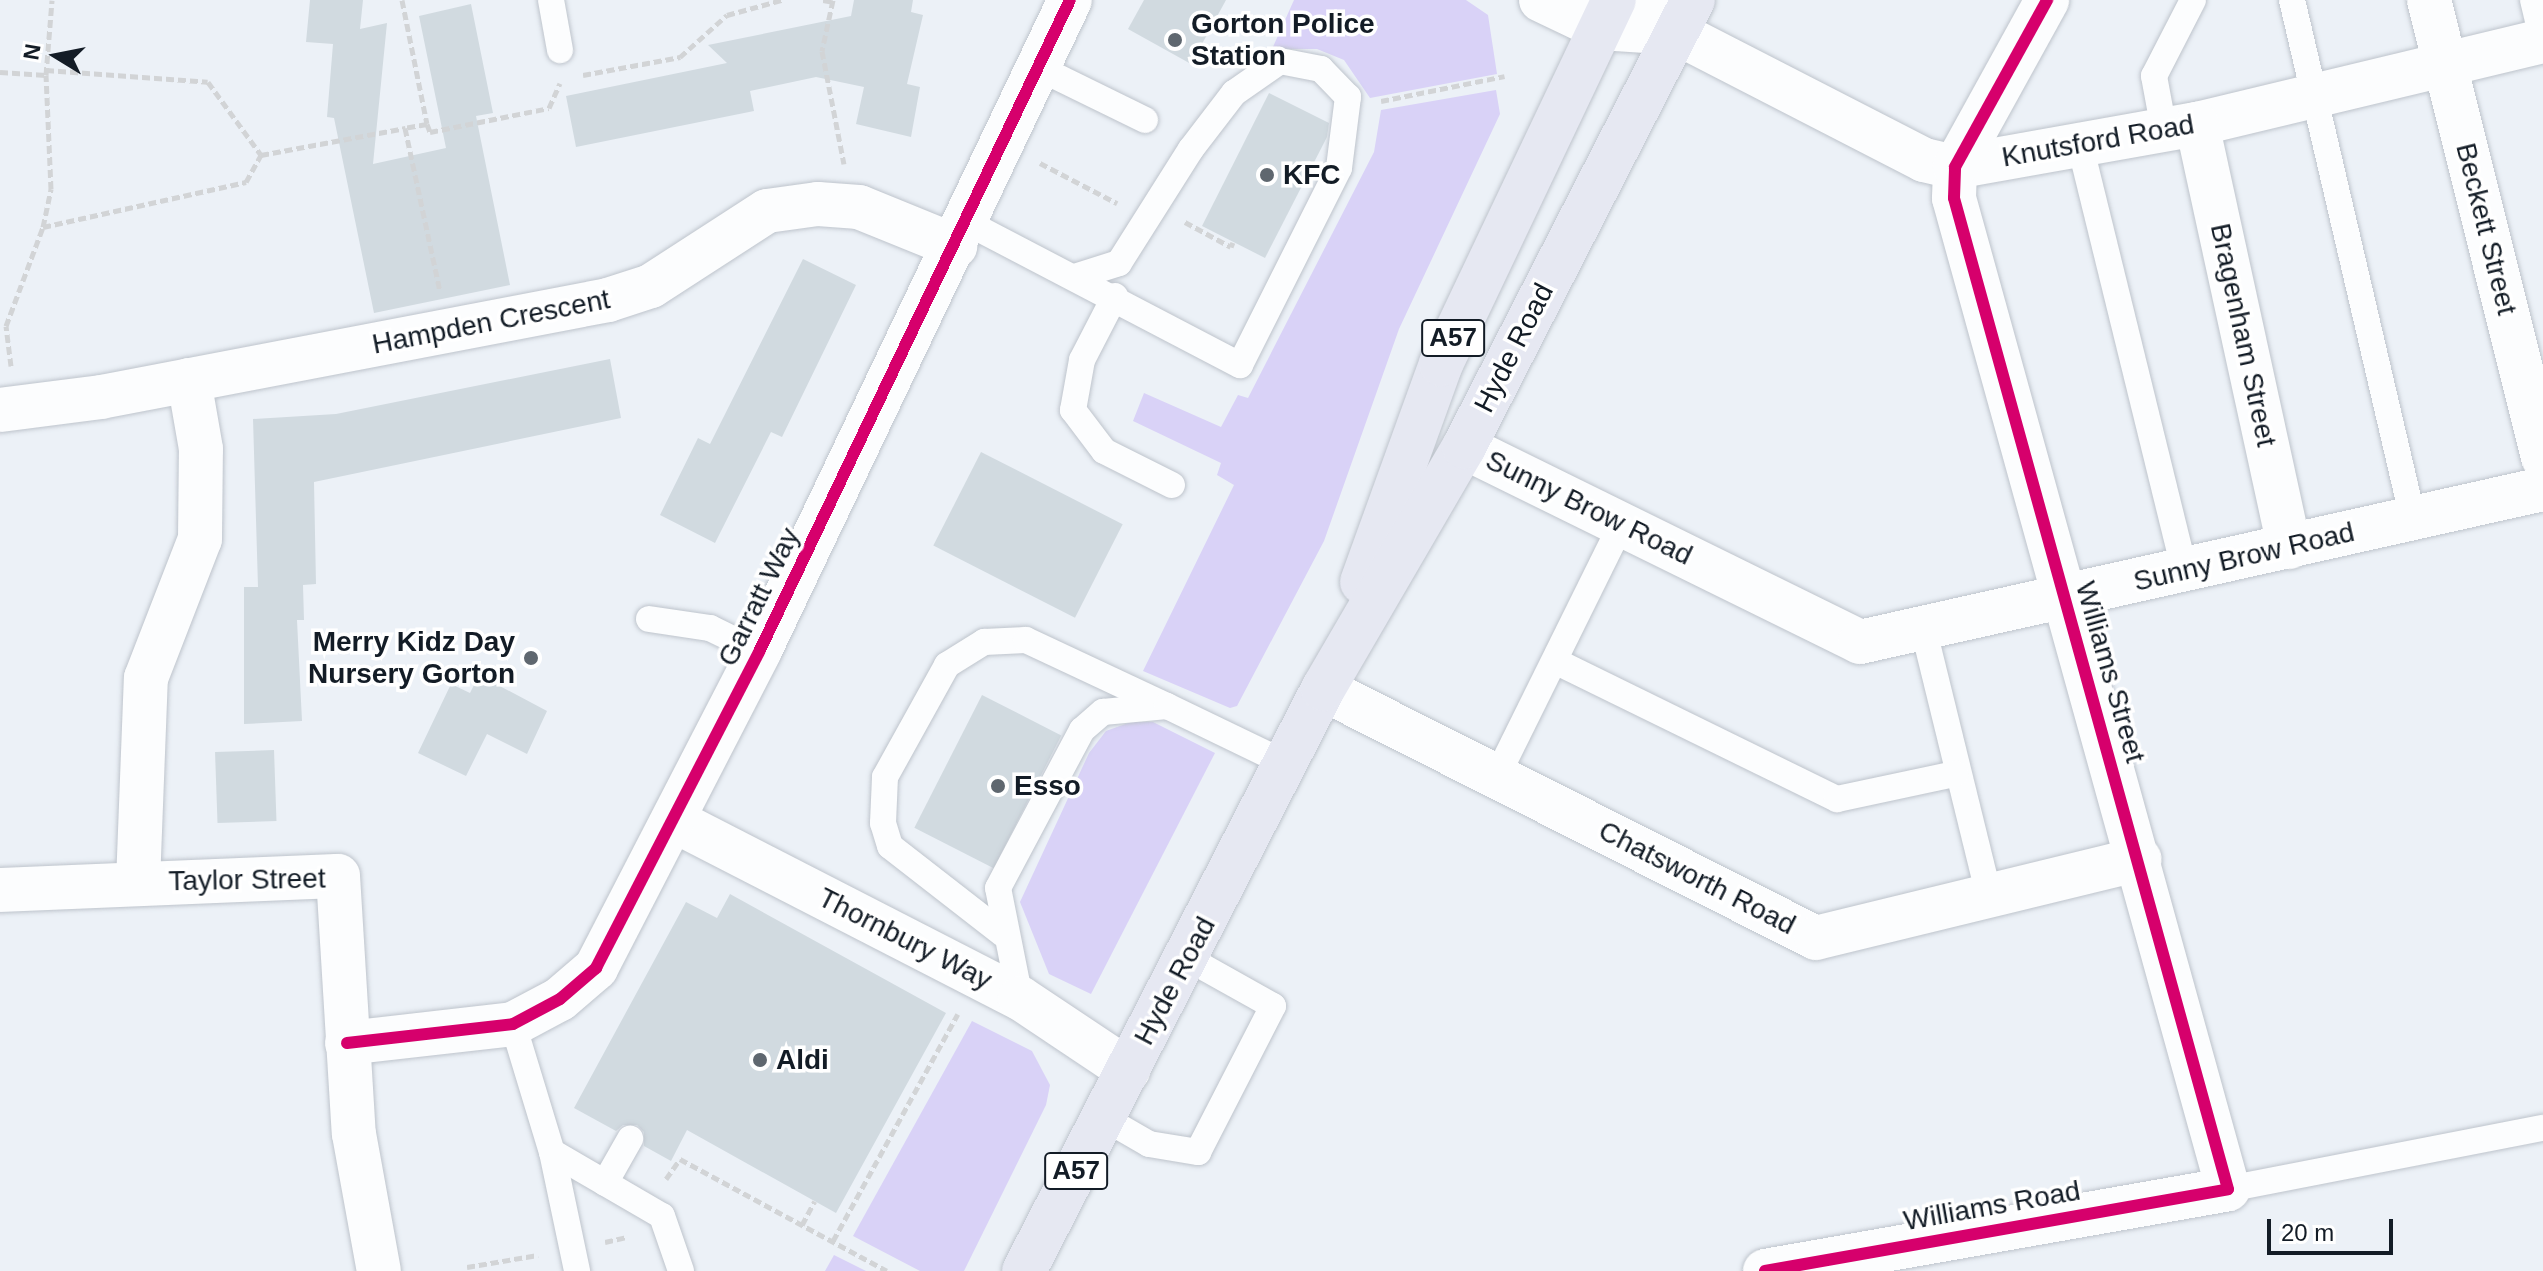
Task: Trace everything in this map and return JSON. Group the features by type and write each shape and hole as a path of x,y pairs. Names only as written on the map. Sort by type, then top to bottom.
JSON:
{"highway":[{"name":"Hyde Road","path":"1323,689 1441,364 1607,14"},
{"name":"Hyde Road","path":"1024,1271 1323,689 1464,447 1685,16"}],"street":[{"name":"Garratt Way","path":"347,1043 513,1024 560,999 596,968 675,821 759,652 962,235 1070,0"},
{"path":"1541,0 1607,14 1685,16"},
{"path":"1642,0 1685,16"},
{"path":"1955,167 2047,0"},
{"name":"Beckett Street","path":"2429,0 2543,458"},
{"name":"Knutsford Road","path":"1685,16 1924,160 1955,167 2180,127 2543,41"},
{"name":"Bragenham Street","path":"2180,127 2289,547"},
{"name":"Williams Street","path":"1955,167 1954,198 2063,598 2140,859 2228,1189"},
{"name":"Hampden Crescent","path":"8,409 189,380 608,300 651,286 767,211 818,204 859,207 962,235"},
{"path":"138,883 146,678 200,539 201,449 189,380"},
{"name":"Sunny Brow Road","path":"1464,447 1860,642 2543,489"},
{"name":"Chatsworth Road","path":"1323,689 1816,938 1990,899 2140,859"},
{"name":"Thornbury Way","path":"675,821 1020,998 1128,1070"},
{"name":"Taylor Street","path":"0,890 338,876 354,1134 379,1271"},
{"name":"Williams Road","path":"1765,1271 2228,1189"}],"lane":[{"path":"551,0 560,50"},
{"path":"2180,127 2154,76 2193,0"},
{"path":"2292,0 2413,519"},
{"path":"2533,0 2543,41"},
{"path":"962,235 1078,276 1240,365 1339,168 1351,107 1348,97 1321,69 1280,61 1225,104 1119,263 1078,276"},
{"path":"1039,68 1145,120"},
{"path":"2080,145 2185,571"},
{"path":"1115,296 1082,360 1073,410 1104,451 1172,485"},
{"path":"1497,776 1622,523"},
{"path":"649,619 710,628 759,652"},
{"path":"1923,627 1955,774 1990,899"},
{"path":"1003,934 890,846 883,823 885,777 947,665 984,642 1026,640 1287,764"},
{"path":"1555,661 1837,799 1955,774"},
{"path":"1020,998 1003,934 998,888 1082,730 1103,712 1167,706"},
{"path":"1104,1118 1149,1144 1198,1152 1273,1006 1187,958"},
{"path":"513,1024 552,1152 577,1271"},
{"path":"2228,1189 2543,1128"},
{"path":"605,1183 630,1139"},
{"path":"552,1152 662,1216 681,1271"}],"path":[{"path":"8,409 6,326 43,227 54,167 46,73 52,0"},
{"path":"402,0 430,132 549,108 562,80"},
{"path":"576,77 680,57 727,15 782,0"},
{"path":"823,0 833,1 822,51 846,172"},
{"path":"0,72 208,82 261,155"},
{"path":"1351,107 1505,76"},
{"path":"261,155 427,124"},
{"path":"405,128 449,331"},
{"path":"43,227 246,182 261,155"},
{"path":"1036,161 1119,204"},
{"path":"1182,221 1231,247 1233,242"},
{"path":"833,1241 966,1000"},
{"path":"657,1174 667,1180 680,1159 887,1271"},
{"path":"802,1225 815,1201"},
{"path":"467,1267 551,1253"}],"shaded area":[{"path":"1294,0 1466,0 1488,15 1497,74 1370,98 1344,60 1317,49 1272,49"},
{"path":"1496,90 1500,114 1399,329 1324,541 1237,706 1230,708 1143,671 1234,485 1217,475 1221,463 1133,421 1144,393 1221,427 1238,395 1248,398 1374,152 1381,110"},
{"path":"1131,722 1153,722 1215,753 1091,994 1049,974 1020,902 1089,753 1106,731"},
{"path":"972,1021 1032,1051 1050,1085 1046,1105 964,1271 920,1271 853,1236"},
{"path":"834,1255 866,1271 825,1271"}],"building":[{"path":"310,0 363,0 360,29 387,23 373,164 446,148 419,16 471,4 493,113 476,116 510,285 374,313 334,118 327,117 333,44 306,42"},
{"path":"854,0 913,0 911,12 923,15 907,84 920,87 911,137 856,124 864,87 816,77 750,91 754,111 576,147 566,96 727,63 708,45 851,16"},
{"name":"Gorton Police Station","path":"1144,0 1226,0 1191,64 1128,29"},
{"name":"KFC","path":"1269,93 1329,123 1327,137 1265,258 1202,226"},
{"path":"803,259 856,285 782,437 771,432 715,543 660,515 698,438 710,444"},
{"path":"610,359 621,418 314,482 316,584 303,585 304,620 297,620 302,721 244,724 244,587 258,587 253,419 336,414"},
{"path":"981,452 1123,524 1075,618 933,546"},
{"path":"479,675 547,711 527,754 487,734 466,776 418,753 451,684 470,693"},
{"name":"Esso","path":"982,695 1061,735 994,868 914,828"},
{"path":"274,750 276,821 218,823 215,752"},
{"name":"Aldi","path":"730,894 946,1013 836,1213 687,1130 671,1161 644,1146 644,1132 637,1125 623,1125 616,1131 574,1108 686,902 717,918"}],"cycle path":[{"path":"347,1043 513,1024 560,999 596,968 759,652 1070,0"},
{"path":"1765,1271 2228,1189 1954,198 1955,167 2047,0"}],"place":[{"name":"Gorton Police Station","path":"1175,40"},
{"name":"KFC","path":"1267,175"},
{"name":"Merry Kidz Day Nursery Gorton","path":"531,658"},
{"name":"Esso","path":"998,786"},
{"name":"Aldi","path":"760,1060"}]}
